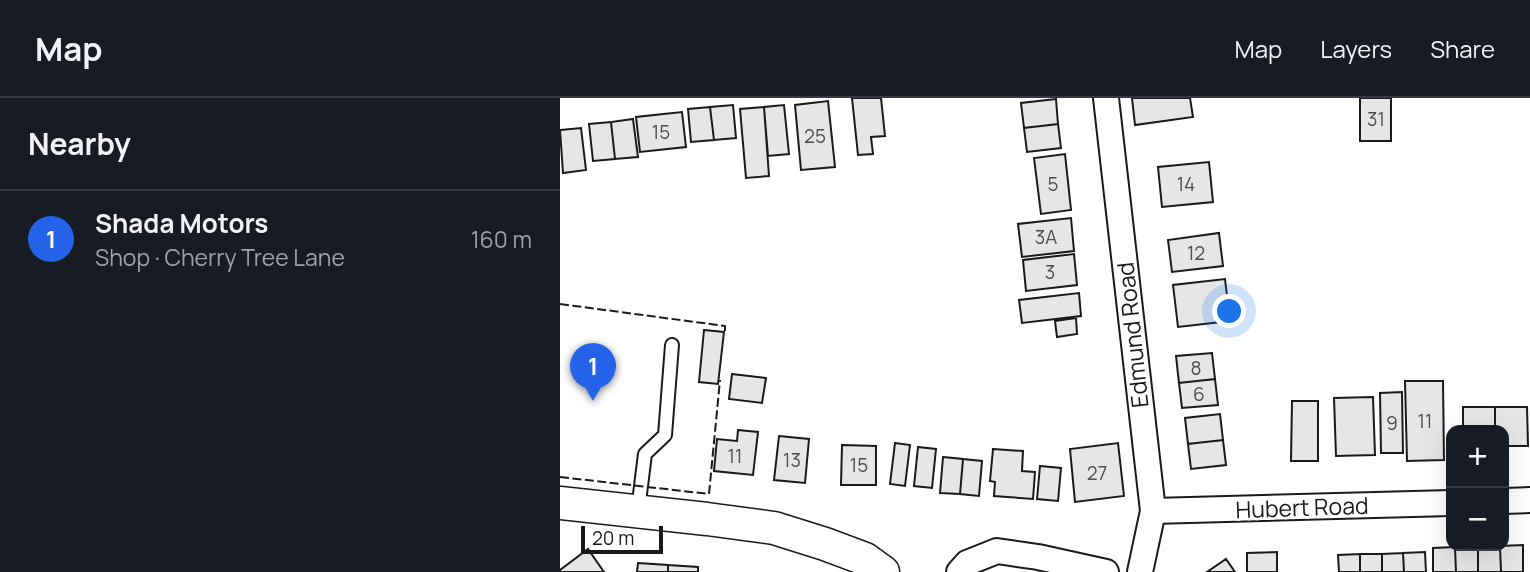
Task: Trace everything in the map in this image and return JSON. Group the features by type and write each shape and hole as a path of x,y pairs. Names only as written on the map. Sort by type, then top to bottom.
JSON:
{"street":[{"name":"Edmund Road","path":"1106,98 1153,511 1140,572"},
{"path":"1509,501 1530,500"},
{"path":"560,503 774,528 865,559 883,572"},
{"name":"Hubert Road","path":"1153,511 1446,503"},
{"path":"959,572 967,564 997,551 1106,572"}],"lane":[{"path":"638,511 645,454 664,435 672,345"}],"building":[{"path":"852,98 881,98 885,136 871,137 873,154 858,155"},
{"path":"1132,98 1190,98 1193,117 1135,125"},
{"path":"1360,98 1391,98 1391,141 1360,141"},
{"path":"1056,99 1058,124 1024,128 1021,103"},
{"path":"828,101 835,167 801,170 795,105"},
{"path":"733,105 736,138 714,140 710,107"},
{"path":"784,105 789,154 768,156 764,107"},
{"path":"710,107 714,140 691,142 688,109"},
{"path":"764,107 769,176 746,178 740,109"},
{"path":"682,112 686,147 640,152 636,117"},
{"path":"633,119 638,157 615,159 611,122"},
{"path":"611,122 615,159 593,161 589,124"},
{"path":"1058,124 1061,148 1027,152 1024,128"},
{"path":"581,128 586,170 563,173 560,130"},
{"path":"1065,154 1071,210 1041,214 1034,158"},
{"path":"1209,162 1213,202 1162,207 1158,167"},
{"path":"1071,218 1074,251 1022,257 1018,224"},
{"path":"1219,233 1223,266 1172,272 1168,240"},
{"path":"1074,254 1077,285 1026,291 1023,260"},
{"path":"1225,279 1230,321 1178,327 1173,285"},
{"path":"1079,293 1081,316 1022,323 1019,300"},
{"path":"1076,318 1077,334 1057,337 1055,321"},
{"path":"704,330 724,332 718,384 699,382"},
{"path":"1212,353 1215,379 1179,383 1176,356"},
{"path":"732,374 766,378 762,403 729,399"},
{"path":"1215,379 1218,405 1182,408 1179,383"},
{"path":"1405,381 1443,381 1444,460 1407,461"},
{"path":"1402,392 1403,453 1381,453 1380,393"},
{"path":"1373,397 1375,455 1336,456 1334,398"},
{"path":"1292,401 1318,401 1318,461 1291,461"},
{"path":"1463,407 1495,407 1495,425 1463,425"},
{"path":"1495,407 1527,407 1528,446 1509,446 1509,425 1495,425"},
{"path":"1220,414 1223,440 1188,444 1185,418"},
{"path":"738,430 758,432 753,475 714,471 717,439 737,441"},
{"path":"779,436 809,439 805,483 774,480"},
{"path":"1223,440 1226,465 1191,469 1188,444"},
{"path":"895,443 910,445 905,486 890,484"},
{"path":"1118,443 1124,496 1075,502 1070,449"},
{"path":"842,445 876,446 876,485 841,485"},
{"path":"918,447 936,449 932,488 914,486"},
{"path":"993,449 1023,451 1022,471 1035,472 1033,499 994,496 995,482 990,481"},
{"path":"943,457 963,459 960,494 940,493"},
{"path":"963,459 982,461 979,496 960,494"},
{"path":"1040,466 1061,468 1058,501 1037,499"},
{"path":"1523,545 1523,572 1501,572 1500,551 1509,551 1509,546"},
{"path":"1446,547 1446,551 1455,551 1456,572 1433,572 1433,548"},
{"path":"588,549 604,572 560,572 560,570"},
{"path":"1455,551 1478,551 1478,572 1456,572"},
{"path":"1478,551 1500,551 1501,572 1478,572"},
{"path":"1277,552 1277,572 1247,572 1247,553"},
{"path":"1425,552 1426,572 1404,572 1403,553"},
{"path":"1403,553 1404,572 1382,572 1382,554"},
{"path":"1360,554 1360,572 1339,572 1338,555"},
{"path":"1360,554 1382,554 1382,572 1360,572"},
{"path":"1226,559 1235,572 1207,572"},
{"path":"638,563 668,565 668,572 637,572"},
{"path":"668,565 698,567 698,572 668,572"}],"fence":[{"path":"560,304 725,326 725,334"},
{"path":"560,477 709,494 720,380"}],"place":[{"name":"Shada Motors","path":"593,401"}]}
